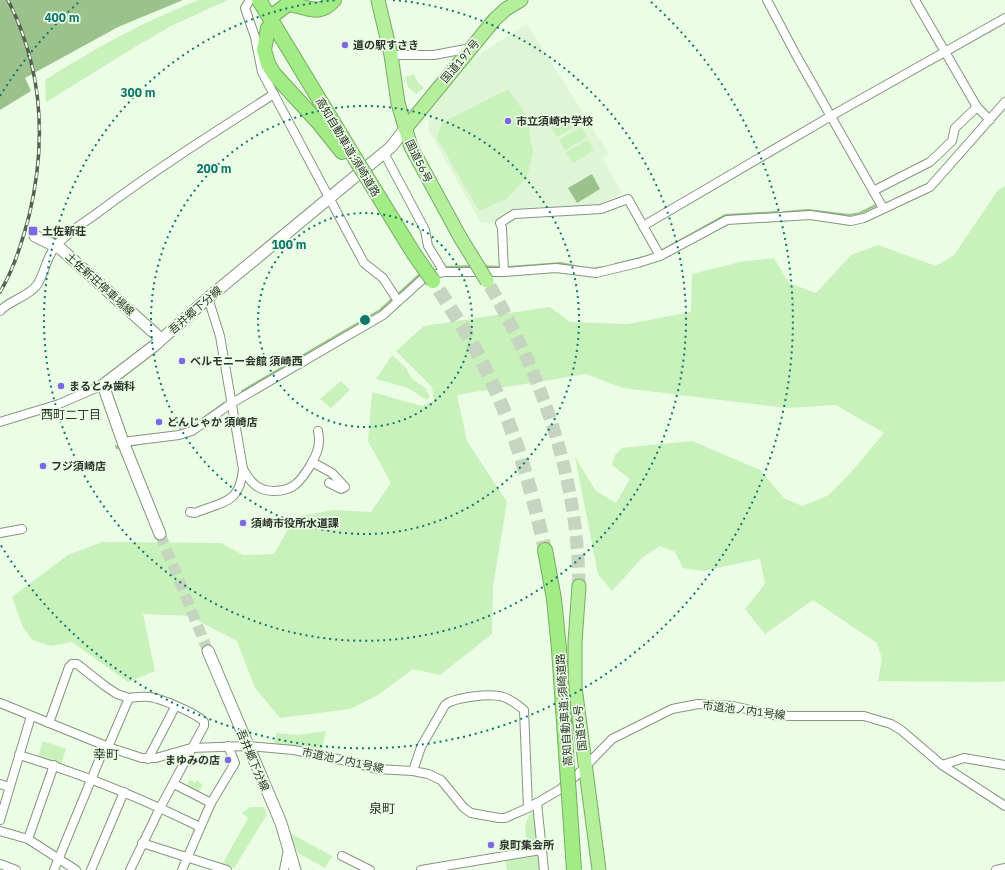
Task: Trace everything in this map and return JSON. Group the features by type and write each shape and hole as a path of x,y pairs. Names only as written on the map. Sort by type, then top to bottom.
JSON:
{"highway":[{"path":"276,13 288,4 312,10 323,9 334,0"},
{"name":"国道56号","path":"378,0 391,55 405,129 416,158 488,284"},
{"name":"国道197号","path":"405,129 500,14 521,0"},
{"name":"高知自動車道;須崎道路","path":"257,1 354,163"},
{"path":"268,28 264,50 271,69 354,163 371,191 436,286"},
{"path":"397,93 407,104 416,104 424,100 440,85"},
{"name":"高知自動車道;須崎道路","path":"545,550 554,599 559,649 574,870"},
{"name":"国道56号","path":"579,586 575,666 584,767 599,870"}],"main road":[{"name":"吾井郷下分線","path":"103,385 161,340 208,298 329,196 384,153 391,147 405,129"},
{"name":"土佐新荘停車場線","path":"35,236 61,249 161,340"},
{"path":"103,385 123,442 160,534"},
{"name":"吾井郷下分線","path":"208,651 247,746 281,823 295,870"}],"street":[{"path":"767,0 883,208"},
{"path":"915,0 977,107 990,120"},
{"path":"257,1 245,8 255,37 262,72 364,263 383,278 398,301"},
{"path":"643,226 831,116 1005,18"},
{"path":"391,55 434,54 471,48"},
{"path":"0,311 6,305 30,291 37,285 56,246 134,185 274,94"},
{"path":"123,442 186,433 195,429 232,403 340,338 383,315 425,277 444,272 504,272 556,268 596,273 660,256 727,220 810,216 851,221 864,218 930,187 1005,102"},
{"path":"873,191 930,162 952,141 955,128 977,107"},
{"path":"384,153 425,230 428,246 444,272"},
{"path":"504,272 502,228 500,223 514,214 601,209 628,198 660,256"},
{"path":"190,512 195,513 233,497 238,491 242,481 243,469 220,336 208,298"},
{"path":"0,422 59,404 103,385"},
{"path":"243,469 251,481 262,490 288,490 296,484 312,462 320,443 318,431"},
{"path":"312,462 332,473 345,486 341,489 329,483"},
{"path":"0,533 22,529"},
{"path":"49,723 69,667 72,664 76,664 85,669 117,694 129,698 149,697 196,715 204,722 204,726 142,843 130,870"},
{"path":"413,771 421,748 440,710 445,704 459,698 501,696 524,710 528,808"},
{"path":"54,870 91,778 129,698"},
{"name":"市道池ノ内1号線","path":"148,759 191,748 247,746 294,750 356,763 376,769 413,771 428,774 441,780 464,808 475,815 505,818 538,803 559,790 612,739 672,709 698,704 733,706 772,714 816,717 864,716 876,718 901,730 942,764 1005,806"},
{"path":"0,705 49,723 106,747 148,759 175,707"},
{"path":"0,820 31,716"},
{"path":"182,870 211,803 235,763 228,746"},
{"path":"19,755 91,778 200,827"},
{"path":"942,764 964,758 1005,765"},
{"path":"28,839 54,765"},
{"path":"0,784 9,787"},
{"path":"174,784 211,803"},
{"path":"91,870 124,792"},
{"path":"538,803 541,850 544,870"},
{"path":"0,831 28,839 76,870"},
{"path":"142,843 227,870"},
{"path":"284,870 288,849"},
{"path":"421,870 462,867 541,850"},
{"path":"342,856 370,870"},
{"path":"0,864 12,869"},
{"path":"996,870 1005,868"}],"shaded area":[{"path":"0,0 183,0 118,27 25,78 31,91 0,110"},
{"path":"199,0 228,0 171,26 46,102 45,80 82,57 139,26"},
{"name":"市立須崎中学校","path":"527,24 609,154 603,159 622,193 598,205 516,208 489,224 481,223 429,131 428,112 473,58"},
{"path":"414,74 418,83 424,88 416,94 408,87 405,77"},
{"path":"508,89 527,117 533,152 527,177 506,199 479,211 437,138 442,123"},
{"path":"573,114 579,124 557,137 551,127"},
{"path":"581,127 587,137 565,150 559,140"},
{"path":"588,140 594,150 573,163 566,152"},
{"path":"592,174 600,189 577,203 568,188"},
{"path":"1005,186 1005,681 878,681 882,659 877,643 813,600 765,634 745,609 765,584 760,559 703,571 683,568 675,552 660,546 643,557 612,591 598,574 575,457 596,491 616,503 630,479 612,465 615,455 622,448 692,441 760,470 784,498 802,506 829,495 852,471 884,433 836,405 787,408 623,388 586,374 457,395 467,441 507,502 493,586 492,634 440,675 413,669 378,695 350,709 280,718 255,688 237,641 189,616 143,614 155,671 128,682 72,642 52,646 32,640 23,627 12,597 68,555 102,542 221,543 243,555 274,554 295,517 333,510 371,512 391,483 368,441 372,392 422,406 434,401 432,387 396,351 424,326 550,307 570,322 628,324 691,312 692,274 740,262 774,258 789,283 816,293 851,255 878,245 936,266 954,255 998,190"},
{"path":"392,355 406,368 412,379 425,388 430,397 427,400 408,388 376,379"},
{"path":"341,381 350,390 331,408 320,399"},
{"path":"326,731 322,749 274,745 276,733 298,735"},
{"path":"43,741 66,749 61,764 38,757"},
{"path":"190,780 195,783 197,780 203,785 198,793 186,787"},
{"path":"250,807 264,807 267,816 234,868 223,863 248,818 242,813"},
{"path":"534,812 540,870 507,870 505,860 528,857 525,832 527,820"},
{"path":"288,832 332,856 325,868 298,853"}],"waterway":[{"path":"784,212 808,210 850,215 860,213 876,205"},
{"path":"661,251 725,215 778,212"},
{"path":"615,264 644,257"},
{"path":"508,267 561,263 584,268"},
{"path":"445,267 471,266"},
{"path":"483,266 500,267"},
{"path":"592,269 603,267"},
{"path":"398,294 421,273"},
{"path":"242,391 380,310 392,299"},
{"path":"195,424 224,403"},
{"path":"130,446 143,443"},
{"path":"116,446 117,448 120,448"}],"tunnel":[{"path":"490,286 526,357 554,430 572,507 577,546 579,586"},
{"path":"439,290 477,352 498,395 522,460 545,550"},
{"path":"160,534 208,651"}],"railway":[{"path":"0,292 13,265 29,216 35,188 39,133 35,79 29,52 20,26 8,0"}],"place":[{"name":"道の駅すさき","path":"345,45"},
{"name":"市立須崎中学校","path":"508,121"},
{"name":"土佐新荘","path":"33,231"},
{"name":"ベルモニー会館 須崎西","path":"182,361"},
{"name":"まるとみ歯科","path":"61,386"},
{"name":"どんじゃか 須崎店","path":"159,422"},
{"name":"フジ須崎店","path":"43,466"},
{"name":"須崎市役所水道課","path":"243,523"},
{"name":"まゆみの店","path":"228,760"},
{"name":"泉町集会所","path":"491,845"}],"district":[{"name":"西町二丁目","path":"71,415"},
{"name":"幸町","path":"106,754"},
{"name":"泉町","path":"382,808"}]}
